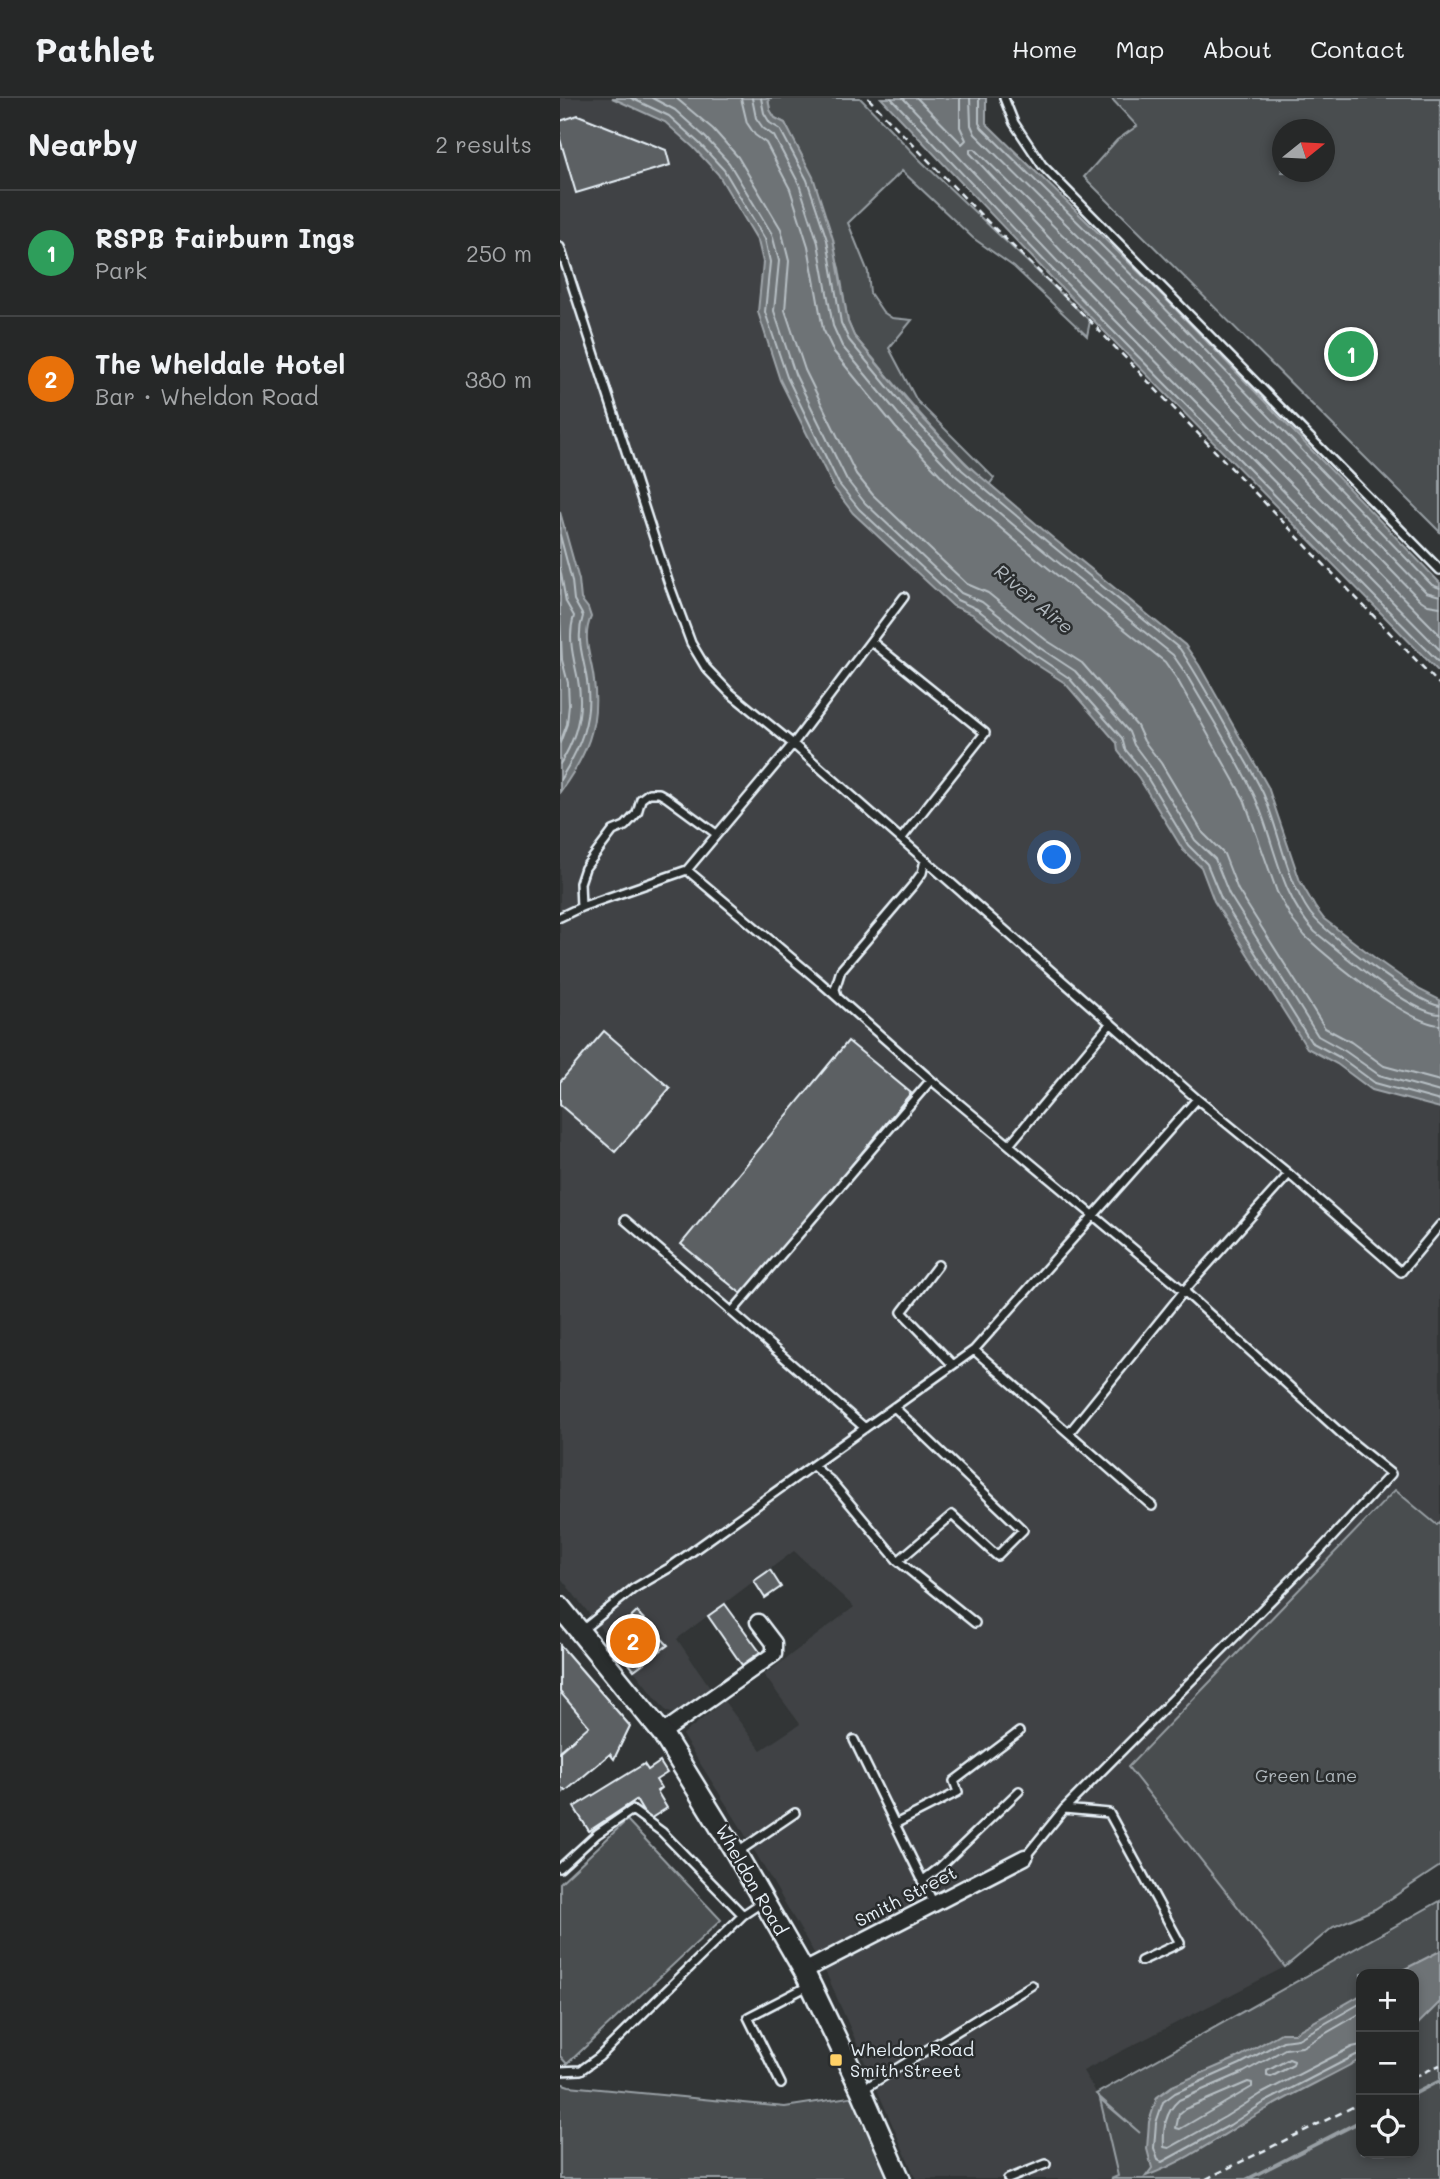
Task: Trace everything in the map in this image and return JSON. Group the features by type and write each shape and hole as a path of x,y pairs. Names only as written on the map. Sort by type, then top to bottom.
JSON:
{"street":[{"name":"Wheldon Road","path":"560,1607 662,1733 736,1853 807,1978 862,2091 900,2179"},
{"path":"662,1733 774,1654 774,1643 758,1622"},
{"name":"Smith Street","path":"807,1978 934,1905 1026,1857"}],"lane":[{"path":"1004,98 1014,123 1042,165 1440,570"},
{"path":"560,247 668,582 691,643 706,668 729,692 793,744 1197,1099 1289,1174 1401,1272 1440,1225"},
{"path":"562,913 687,870 793,744 904,597"},
{"path":"872,642 985,733 901,839"},
{"path":"581,907 580,883 585,868 613,831 625,826 636,813 641,799 649,793 659,793 666,797 715,834"},
{"path":"836,996 835,989 841,970 914,884 922,873 925,860"},
{"path":"687,870 931,1080 1184,1291 1344,1436 1391,1474 1312,1559 1064,1809 1026,1857"},
{"path":"1009,1145 1111,1023"},
{"path":"732,1312 931,1080"},
{"path":"580,1631 633,1589 669,1568 974,1350 1197,1099"},
{"path":"1069,1433 1184,1291 1289,1174"},
{"path":"625,1220 866,1428"},
{"path":"938,1265 902,1312 953,1365"},
{"path":"974,1350 1152,1506"},
{"path":"894,1407 1023,1530 997,1556 952,1515 898,1561"},
{"path":"813,1466 831,1481 898,1561 975,1623"},
{"path":"895,1824 958,1792 954,1781 1019,1732"},
{"path":"854,1740 934,1905"},
{"path":"922,1881 1019,1791"},
{"path":"1064,1809 1109,1812 1180,1943 1141,1961"},
{"path":"560,1868 597,1834 632,1810 662,1832 743,1915"},
{"path":"736,1853 795,1813"},
{"path":"560,2071 581,2070 599,2057 743,1915 764,1901"},
{"path":"781,2084 748,2017 807,1978"},
{"path":"862,2091 1032,1985"},
{"path":"1008,2179 1046,2164"}],"path":[{"path":"868,98 983,217 1088,319 1440,685"},
{"path":"1419,2075 1440,2065"},
{"path":"1206,2179 1356,2105"}],"shaded area":[{"path":"560,98 612,98 638,108 665,122 695,148 718,174 758,241 763,262 758,312 780,380 834,488 853,513 953,606 972,614 1031,661 1065,683 1117,743 1118,751 1139,778 1183,850 1201,867 1214,901 1307,1048 1337,1064 1372,1090 1440,1108 1440,1522 1437,1525 1395,1491 1129,1767 1285,1967 1083,2071 1100,2099 1118,2176 1111,2179 916,2179 827,1975 738,1823 682,1735 724,1701 761,1750 800,1724 764,1675 854,1607 794,1551 677,1639 710,1687 677,1712 671,1713 666,1711 560,1577 560,792 578,765 593,730 595,706 594,679 588,657 588,608 581,599 579,580 560,512"}],"green space":[{"path":"768,98 860,98 922,162 1090,321 1087,336 1014,267 973,238 902,171 848,223 868,272 870,293 883,312 892,318 912,320 889,348 917,401 994,478 989,485 936,432 854,336 848,322 839,268 803,161 785,123 775,118 770,110"},
{"path":"1111,98 1440,98 1440,532 1084,177 1117,140 1137,126"},
{"name":"Green Lane","path":"1395,1490 1437,1525 1440,1522 1440,1866 1375,1909 1333,1927 1285,1967 1128,1767"},
{"path":"560,1645 630,1726 614,1759 610,1754 560,1795"},
{"path":"627,1820 721,1920 567,2064 560,2056 560,1883"},
{"path":"1440,1901 1440,2080 1419,2090 1419,1969 1356,1969 1356,2123 1246,2179 1111,2179 1118,2176 1100,2099 1140,2133 1096,2094"},
{"path":"1440,2081 1440,2179 1249,2179 1356,2125 1356,2158 1419,2158 1419,2092"},
{"path":"560,2083 785,2107 855,2096 891,2179 560,2179"}],"water":[{"name":"River Aire","path":"612,98 768,98 770,110 775,118 785,123 813,177 833,239 848,322 854,336 916,411 966,464 1185,645 1268,787 1300,881 1315,907 1324,919 1379,961 1420,990 1440,1000 1440,1108 1372,1090 1337,1064 1307,1048 1214,901 1201,867 1183,850 1139,778 1118,751 1117,743 1065,683 1031,661 972,614 953,606 853,513 834,488 780,380 758,312 763,262 758,241 718,174 694,148 665,122"},
{"path":"881,98 986,98 986,123 1157,290 1440,583 1440,673 1047,273"},
{"path":"560,512 579,580 581,599 591,617 587,641 593,673 595,712 584,753 560,792"},
{"path":"1440,1951 1440,2002 1419,2023 1419,1969 1405,1969"},
{"path":"1356,1998 1356,2062 1270,2107 1178,2162 1146,2176 1152,2168 1147,2149 1149,2122 1157,2097 1172,2086 1237,2058 1281,2033 1294,2033"}],"building":[{"path":"578,115 666,150 670,165 576,193 560,139 560,121"},
{"path":"604,1031 670,1088 615,1152 560,1105 560,1082"},
{"path":"848,1041 911,1093 744,1296 681,1244"},
{"path":"770,1570 781,1587 765,1598 754,1581"},
{"path":"725,1604 760,1652 742,1665 708,1616"},
{"path":"637,1612 668,1645 634,1670 609,1638"},
{"path":"560,1645 630,1726 614,1759 610,1754 566,1791 560,1787 560,1751 589,1726 560,1692"},
{"path":"660,1762 667,1773 656,1780 661,1788 657,1791 667,1808 648,1820 636,1800 589,1831 574,1807 644,1764 648,1770"}],"place":[{"name":"RSPB Fairburn Ings","path":"1351,354"},
{"name":"The Wheldale Hotel","path":"633,1641"},
{"name":"Wheldon Road Smith Street","path":"836,2060"}]}
